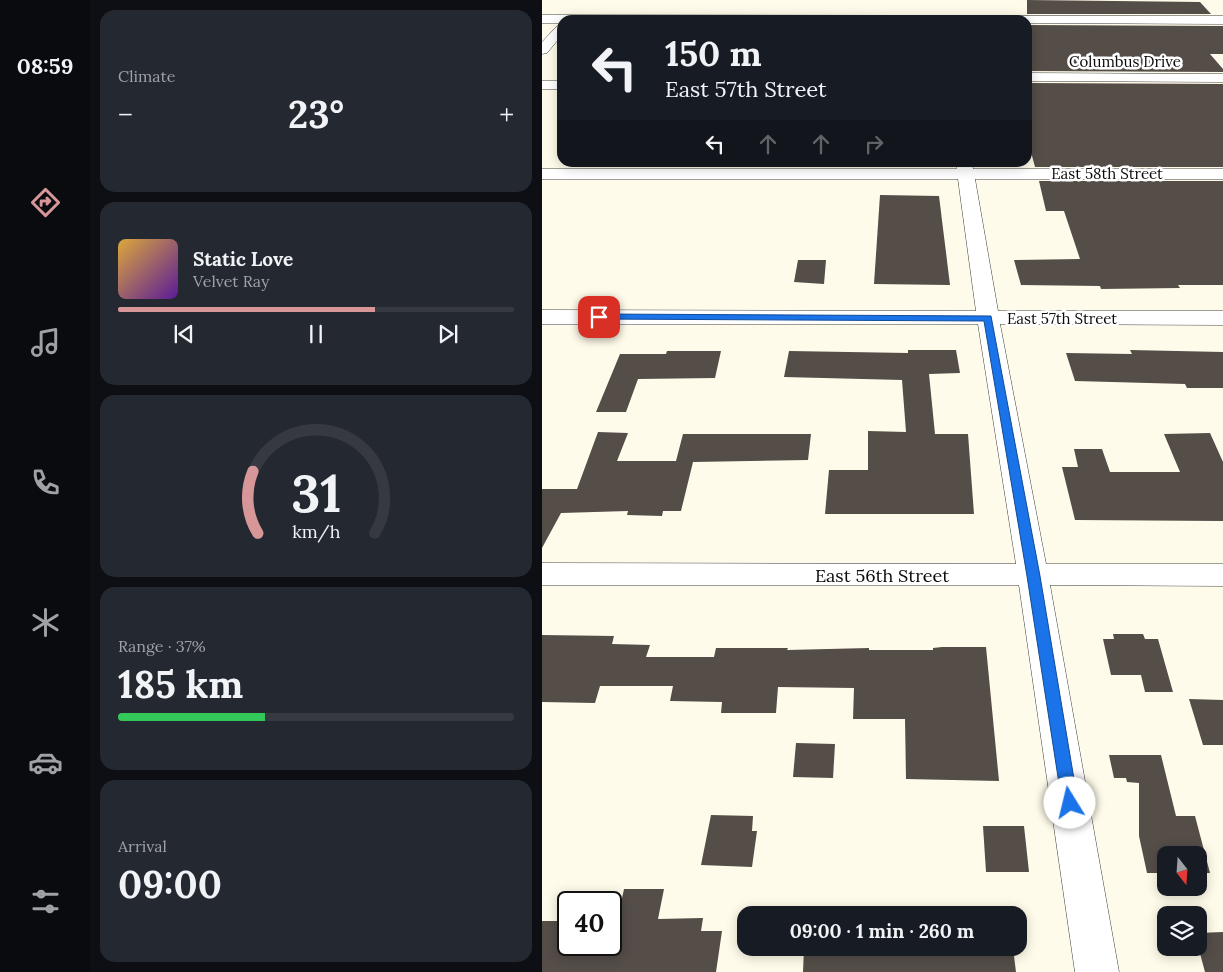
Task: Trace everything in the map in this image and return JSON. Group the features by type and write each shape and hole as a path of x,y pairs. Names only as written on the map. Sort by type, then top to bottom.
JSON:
{"street":[{"path":"574,15 582,6"},
{"path":"1032,17 1222,20"},
{"path":"542,19 557,21"},
{"path":"542,50 557,33"},
{"path":"542,78 557,77"},
{"name":"Columbus Drive","path":"1032,77 1222,78"},
{"path":"542,85 557,85"},
{"name":"Columbus Drive","path":"1032,87 1222,87"},
{"path":"965,168 988,318 1033,576 1097,972"},
{"name":"East 58th Street","path":"542,174 965,168 1222,174"},
{"name":"East 57th Street","path":"542,317 1222,318"},
{"name":"East 56th Street","path":"542,574 1222,575"}],"building":[{"path":"1027,0 1200,2 1211,14 1027,14"},
{"path":"1032,25 1223,26 1223,54 1210,54 1223,69 1223,72 1032,71"},
{"path":"1032,83 1223,84 1223,167 1035,167 1032,156"},
{"path":"1039,181 1223,181 1223,285 1178,285 1180,288 1101,289 1100,286 1021,285 1014,260 1080,259 1064,211 1046,211"},
{"path":"880,195 939,196 950,285 874,284"},
{"path":"798,260 826,260 824,284 794,282"},
{"path":"908,350 956,350 960,373 929,374 935,434 968,434 974,514 825,514 829,470 868,470 868,431 906,432 902,380 784,377 789,351 908,353"},
{"path":"1130,350 1223,352 1223,388 1187,388 1185,384 1075,381 1066,353 1132,354"},
{"path":"667,351 721,351 715,378 638,379 626,412 596,412 620,354 666,354"},
{"path":"598,432 628,433 617,461 676,461 683,434 811,434 808,460 693,462 681,511 663,511 662,516 627,515 628,511 561,513 542,548 542,489 577,489"},
{"path":"1210,433 1223,462 1223,521 1075,520 1062,467 1078,467 1074,449 1102,449 1110,472 1180,472 1164,434"},
{"path":"1113,634 1143,634 1145,639 1158,639 1173,692 1145,692 1141,675 1111,675 1103,639 1114,639"},
{"path":"542,635 614,636 612,644 650,645 646,657 714,657 716,648 933,650 933,648 942,647 986,647 999,781 906,779 905,719 853,719 854,688 778,687 776,713 721,713 722,702 670,701 673,686 600,686 595,703 542,702"},
{"path":"1189,699 1223,700 1223,745 1203,745"},
{"path":"796,743 835,744 833,778 793,777"},
{"path":"1109,755 1161,755 1176,816 1195,816 1203,846 1157,846 1157,873 1147,873 1139,836 1139,783 1127,782 1126,778 1114,778"},
{"path":"711,815 753,816 752,831 757,831 752,867 701,865"},
{"path":"983,826 1024,826 1029,872 986,872"},
{"path":"1207,862 1210,873 1207,873"},
{"path":"624,889 664,889 658,919 703,918 701,931 722,931 716,972 542,972 542,921 557,921 557,956 622,956 622,898"},
{"path":"1223,932 1223,972 1205,972 1201,956 1207,956 1207,933"},
{"path":"804,956 1014,956 1016,972 803,972"}],"route":[{"path":"599,317 988,318 1070,803"}]}
